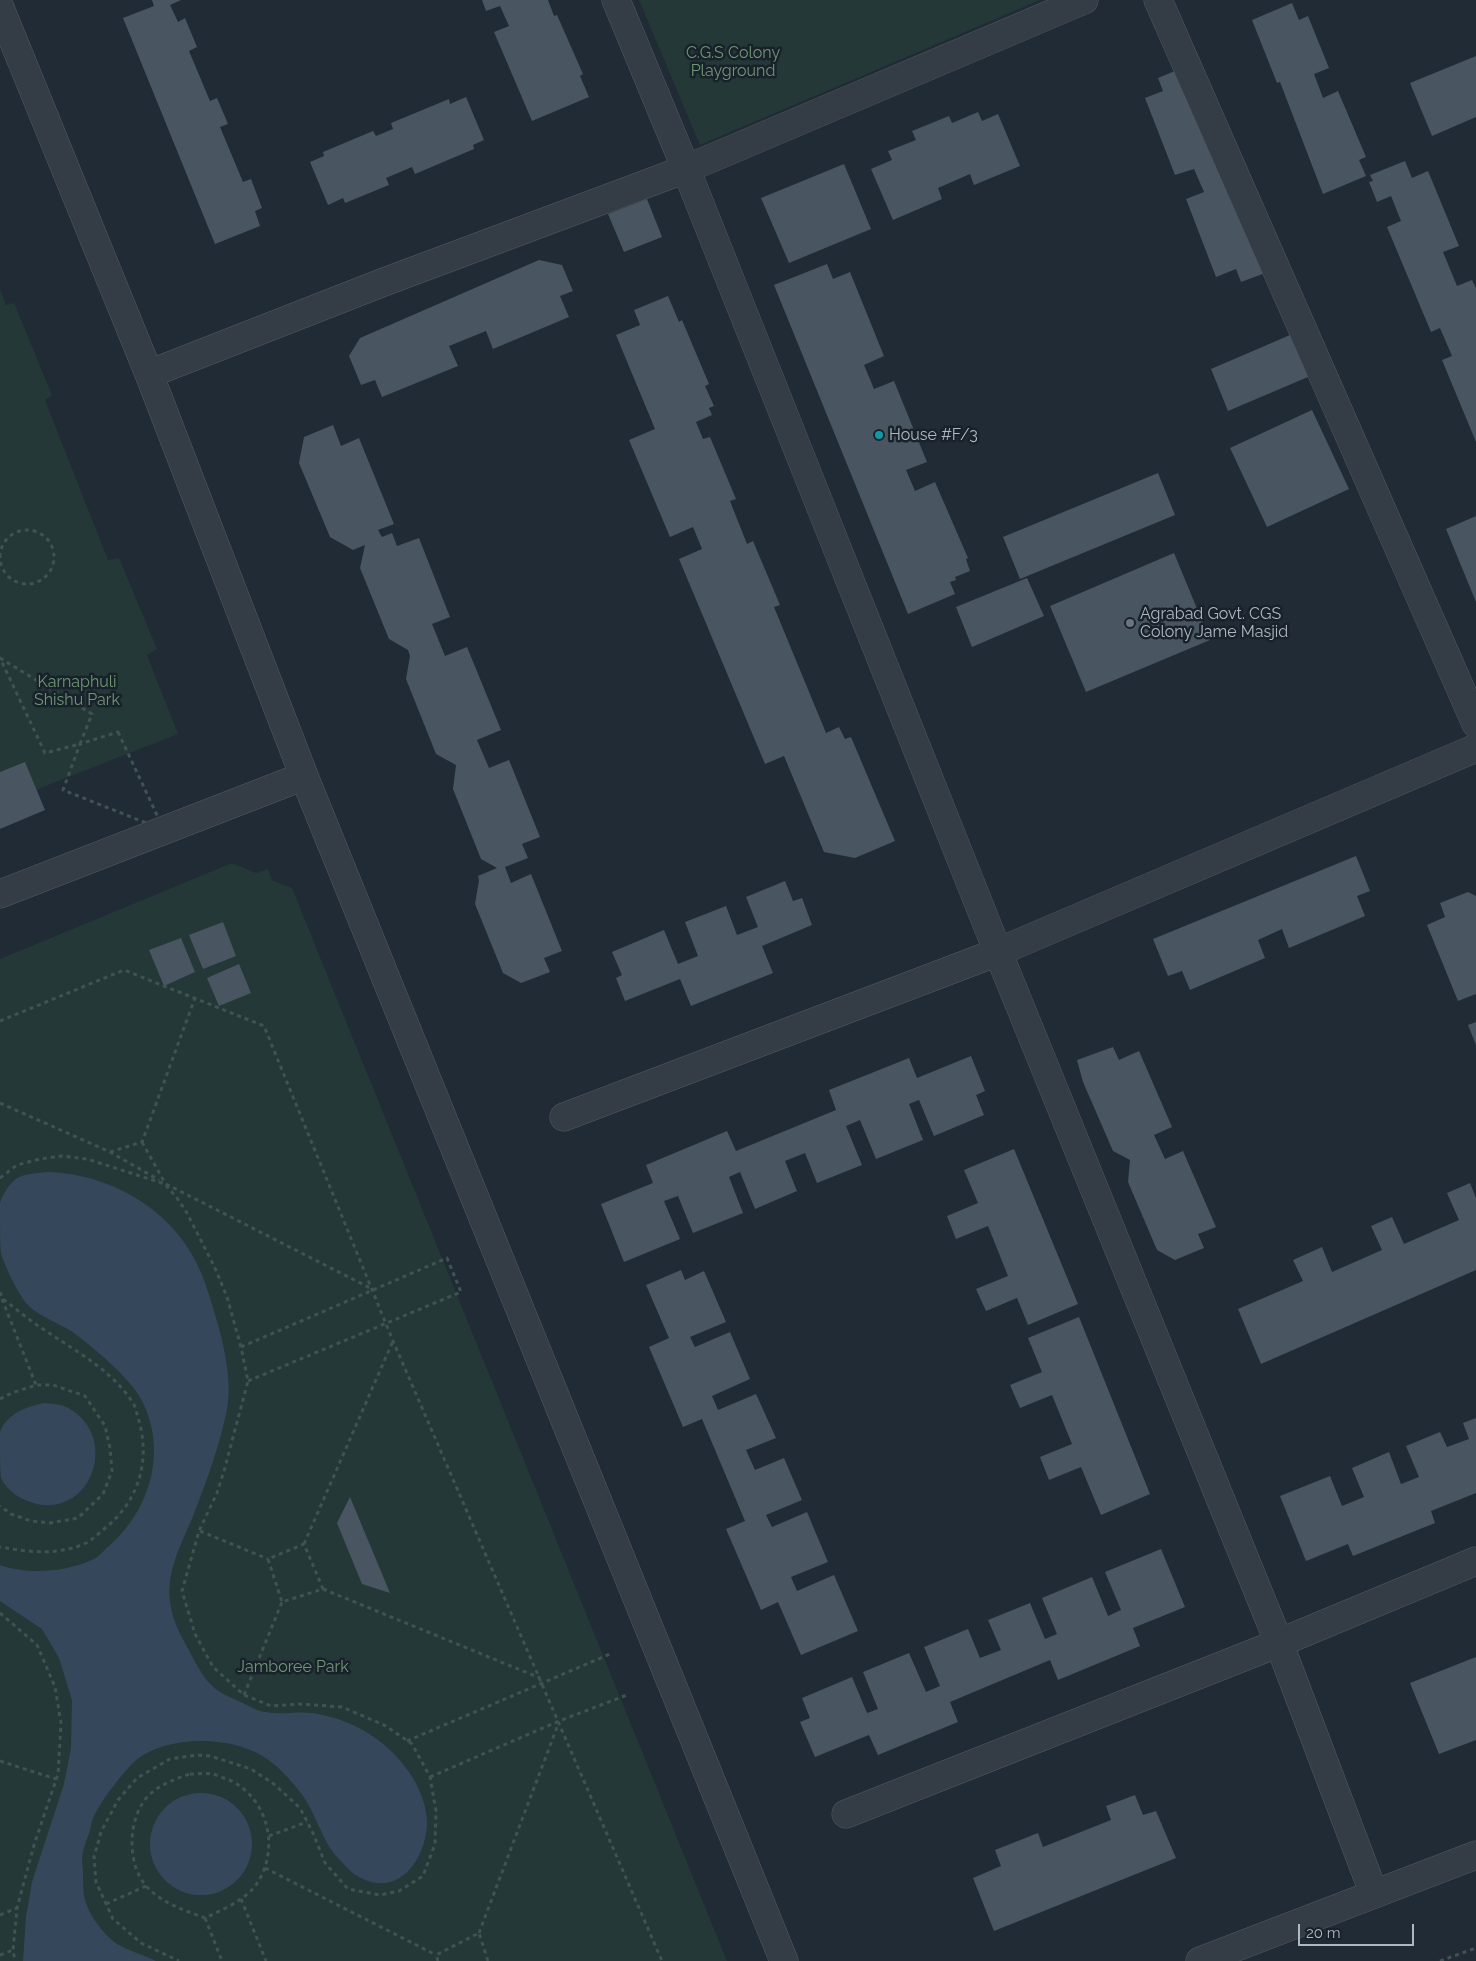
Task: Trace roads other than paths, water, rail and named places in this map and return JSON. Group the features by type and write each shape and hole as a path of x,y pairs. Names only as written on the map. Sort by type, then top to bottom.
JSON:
{"street":[{"path":"616,0 686,169 998,952 1279,1644 1374,1894"},
{"path":"149,374 384,282 686,169 1084,0"},
{"path":"1158,0 1476,724"},
{"path":"0,8 149,374 304,776 784,1961"},
{"path":"564,1117 998,952 1476,748"},
{"path":"0,894 304,776"},
{"path":"846,1814 1279,1644 1476,1561"},
{"path":"1200,1961 1476,1855"}],"water":[{"path":"49,1172 93,1179 115,1187 153,1210 170,1225 200,1269 217,1321 225,1356 229,1391 228,1403 220,1439 212,1463 195,1511 175,1558 169,1595 175,1622 199,1668 208,1682 218,1691 257,1710 271,1713 312,1713 327,1716 367,1732 390,1750 409,1772 422,1796 427,1817 425,1837 415,1863 396,1880 384,1883 370,1882 352,1872 333,1852 306,1800 285,1774 267,1759 237,1745 200,1741 181,1742 163,1746 147,1753 124,1772 95,1814 82,1854 83,1887 88,1908 99,1927 108,1937 122,1947 156,1961 23,1961 26,1917 32,1882 64,1784 71,1748 72,1700 59,1658 42,1629 0,1601 0,1565 22,1570 46,1571 81,1564 97,1557 124,1530 136,1514 145,1496 154,1458 149,1418 136,1391 111,1364 82,1339 39,1314 25,1302 9,1273 1,1253 0,1204 4,1194 11,1183 19,1177"},
{"path":"45,1403 64,1406 82,1418 92,1435 96,1453 93,1471 84,1487 71,1499 54,1505 33,1503 23,1499 10,1491 1,1478 0,1432 3,1425 13,1415 32,1406"},
{"path":"201,1793 220,1797 237,1808 248,1825 252,1844 248,1863 237,1880 220,1891 201,1895 182,1891 165,1880 154,1863 150,1844 154,1825 165,1808 182,1797"}],"place":[{"name":"House #F/3","path":"879,435"},
{"name":"Agrabad Govt. CGS Colony Jame Masjid","path":"1130,623"}],"park label":[{"name":"C.G.S Colony Playground","path":"733,62"},
{"name":"Karnaphuli Shishu Park","path":"77,691"},
{"name":"Jamboree Park","path":"293,1667"}]}
